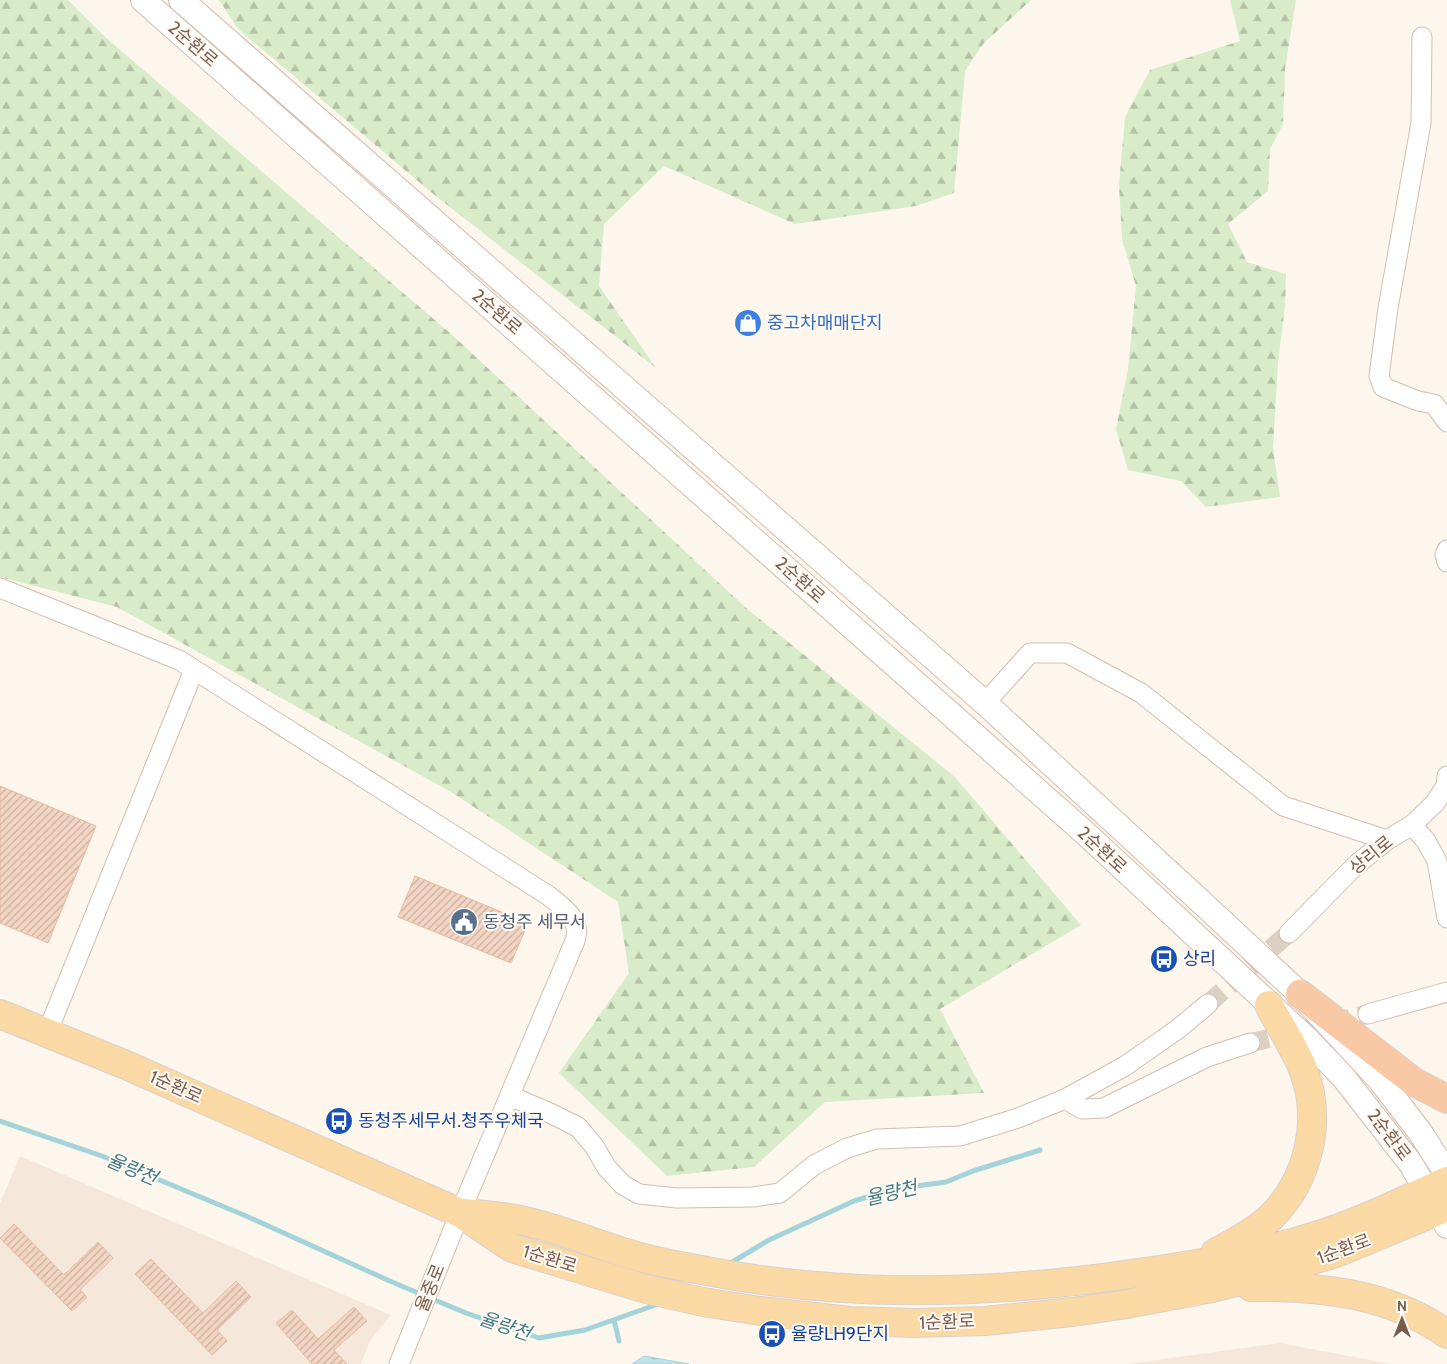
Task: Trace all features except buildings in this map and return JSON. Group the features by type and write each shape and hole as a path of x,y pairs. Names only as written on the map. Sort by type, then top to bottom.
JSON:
{"highway":[{"path":"1300,994 1414,1082 1447,1099"}],"main road":[{"path":"1186,1266 1234,1243 1269,1219 1282,1205 1307,1157 1312,1123 1310,1096 1303,1069 1269,1004"},
{"name":"1순환로","path":"0,1014 126,1065 460,1213 512,1248 646,1289 703,1302 761,1311 820,1318 916,1323 985,1321 1121,1305 1212,1288 1271,1273 1339,1252 1442,1198"},
{"name":"1순환로","path":"460,1213 519,1219 637,1256 756,1279 850,1288 922,1291 987,1290 1113,1277 1186,1266 1256,1252 1313,1237 1370,1216 1442,1198"},
{"path":"1212,1288 1302,1288 1353,1294 1399,1307 1447,1334"}],"street":[{"name":"2순환로","path":"143,0 1076,826 1308,1040 1344,1078 1410,1164 1442,1198"},
{"name":"2순환로","path":"181,0 985,703 1300,994 1380,1080 1420,1132 1442,1198"},
{"path":"1422,37 1421,123 1388,308 1379,376 1383,387 1418,401 1434,404 1447,422"},
{"path":"1447,550 1445,555 1447,562"},
{"name":"율중로","path":"0,588 178,660 549,896 568,911 576,925 576,936 460,1213 400,1364"},
{"path":"985,703 1030,653 1067,653 1141,693 1283,806 1387,840"},
{"path":"47,1033 194,670"},
{"name":"상리로","path":"1289,932 1356,865 1387,840 1412,825 1435,803 1446,786 1447,776"},
{"path":"1412,825 1426,841 1437,860 1446,909"},
{"path":"1368,1014 1446,987"},
{"path":"510,1096 578,1127 594,1146 607,1168 624,1185 640,1194 677,1198 753,1197 780,1193 814,1165 847,1148 877,1139 960,1136 1018,1118 1065,1099 1125,1066 1178,1029 1208,1004"},
{"path":"1065,1099 1082,1109 1104,1108 1207,1057 1250,1044"}],"shaded area":[{"path":"20,1156 391,1315 370,1341 361,1364 0,1364 0,1203"},
{"path":"1280,1343 1391,1364 1128,1364"}],"green space":[{"path":"0,0 68,0 104,36 451,334 745,607 955,777 1081,925 940,1009 984,1093 825,1102 754,1167 667,1176 559,1073 629,973 618,902 451,792 117,607 0,577"},
{"path":"219,0 1031,0 983,44 965,71 954,193 916,206 795,224 664,166 604,224 599,286 656,368 432,193 238,29"},
{"path":"1230,0 1296,0 1285,69 1283,124 1270,149 1268,191 1228,224 1247,262 1286,274 1273,448 1280,497 1206,507 1181,481 1128,470 1116,429 1128,369 1136,286 1122,239 1119,185 1125,117 1150,70 1240,41"}],"water":[{"path":"644,1356 689,1364 632,1364"}],"waterway":[{"name":"율량천","path":"0,1121 102,1156 246,1216 466,1313 539,1338 585,1330 661,1303"},
{"name":"율량천","path":"729,1264 769,1240 854,1201 894,1189 946,1182 973,1171 1040,1150"},
{"path":"614,1320 619,1341"}],"tunnel":[{"path":"1208,1004 1289,933"},
{"path":"1250,1043 1368,1014"}],"place":[{"name":"중고차매매단지","path":"748,323"},
{"name":"동청주 세무서","path":"464,922"},
{"name":"상리","path":"1164,959"},
{"name":"동청주세무서.청주우체국","path":"339,1121"},
{"name":"율량LH9단지","path":"772,1334"}]}
